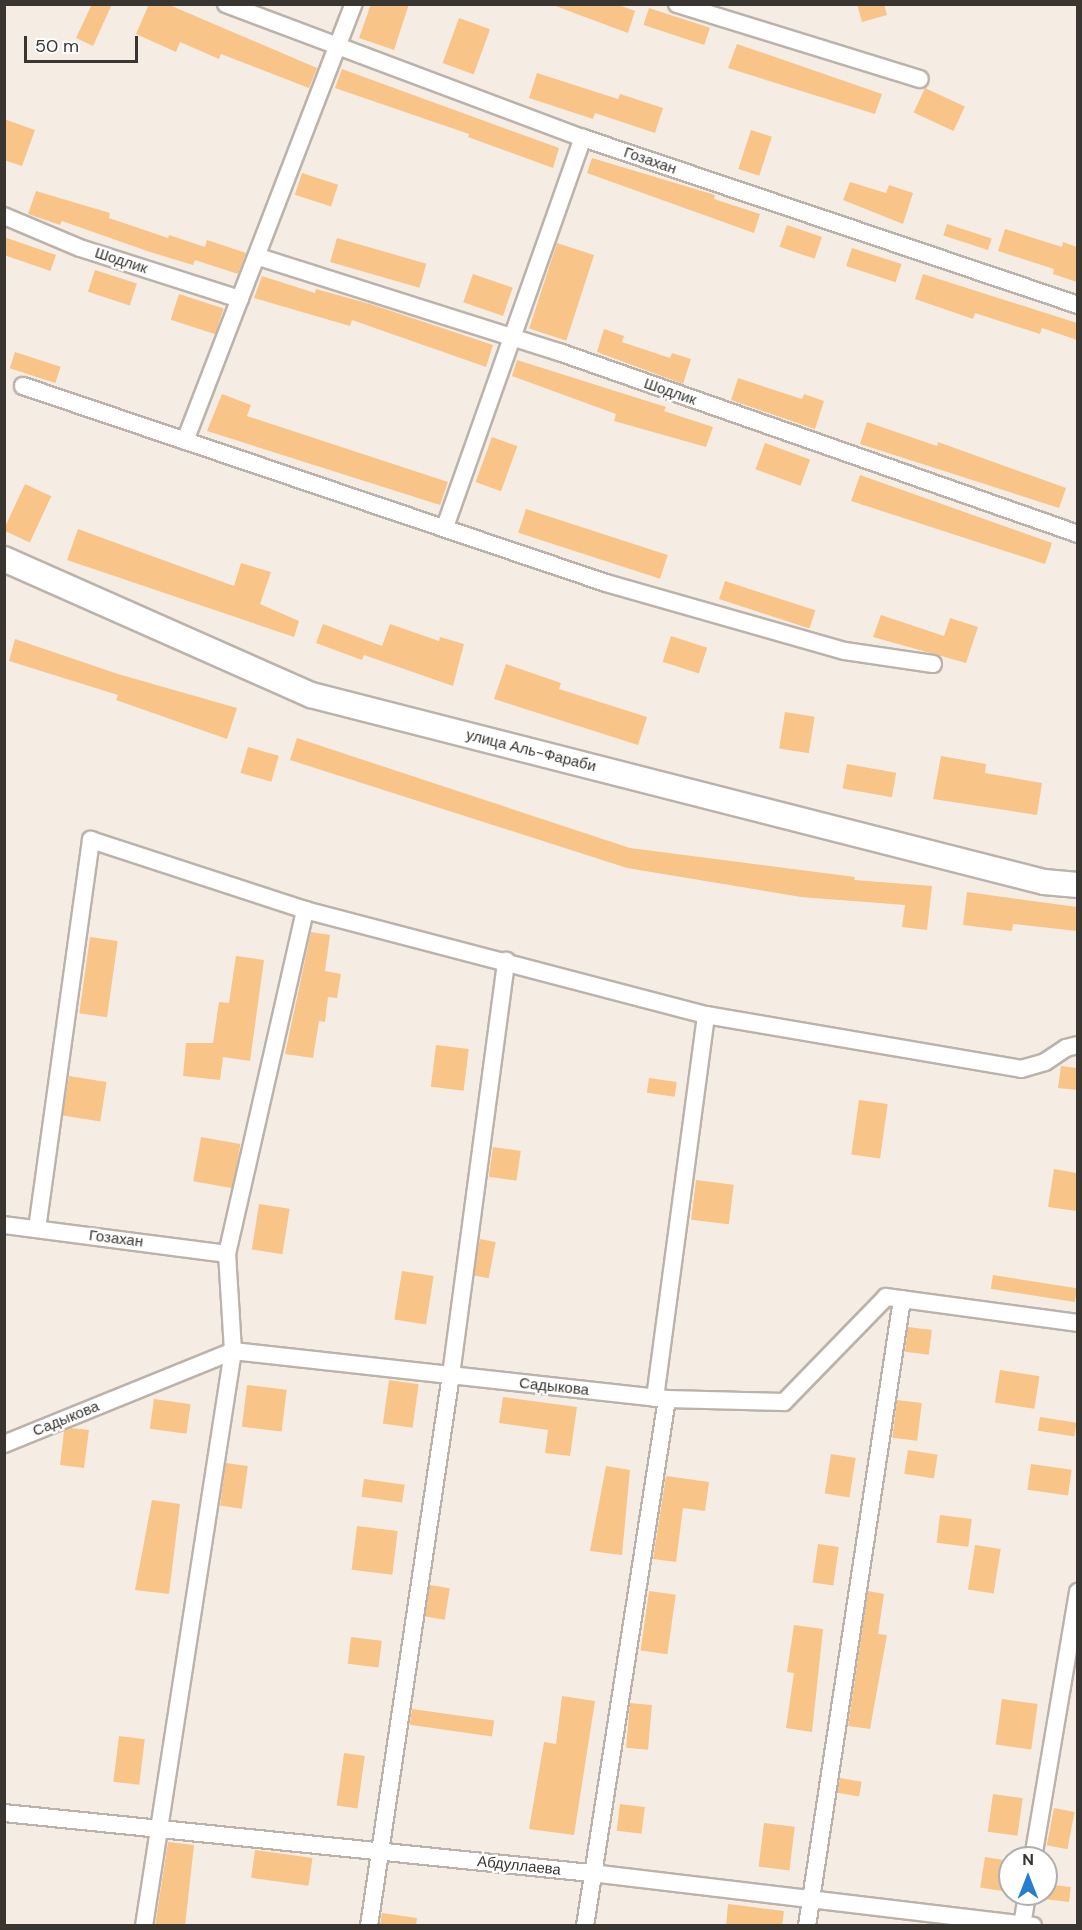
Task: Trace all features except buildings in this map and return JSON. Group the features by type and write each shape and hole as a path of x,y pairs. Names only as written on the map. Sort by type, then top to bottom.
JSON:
{"main road":[{"name":"улица Аль-Фараби","path":"4,559 311,695 1044,882 1077,885"}],"street":[{"name":"Гозахан","path":"226,4 583,138 1077,305"},
{"path":"185,441 240,299 259,257 354,4"},
{"path":"677,4 920,79"},
{"path":"445,527 583,138"},
{"name":"Шодлик","path":"4,216 80,248 240,299"},
{"name":"Шодлик","path":"259,257 511,337 1077,534"},
{"path":"23,386 606,583 845,651 933,664"},
{"path":"37,1229 91,840 305,910 506,961 706,1016 1021,1069 1045,1062 1066,1048 1077,1045"},
{"path":"144,1926 157,1828 232,1351 228,1254 305,910"},
{"path":"369,1926 451,1375 506,961"},
{"path":"585,1926 661,1398 706,1016"},
{"name":"Гозахан","path":"4,1225 228,1254"},
{"name":"Садыкова","path":"4,1444 232,1351 661,1398 784,1402 886,1297 1077,1323"},
{"path":"807,1926 902,1299"},
{"path":"1035,1846 1077,1592"},
{"name":"Абдуллаева","path":"4,1812 591,1873 1026,1925"},
{"path":"1026,1925 1027,1906"}]}
